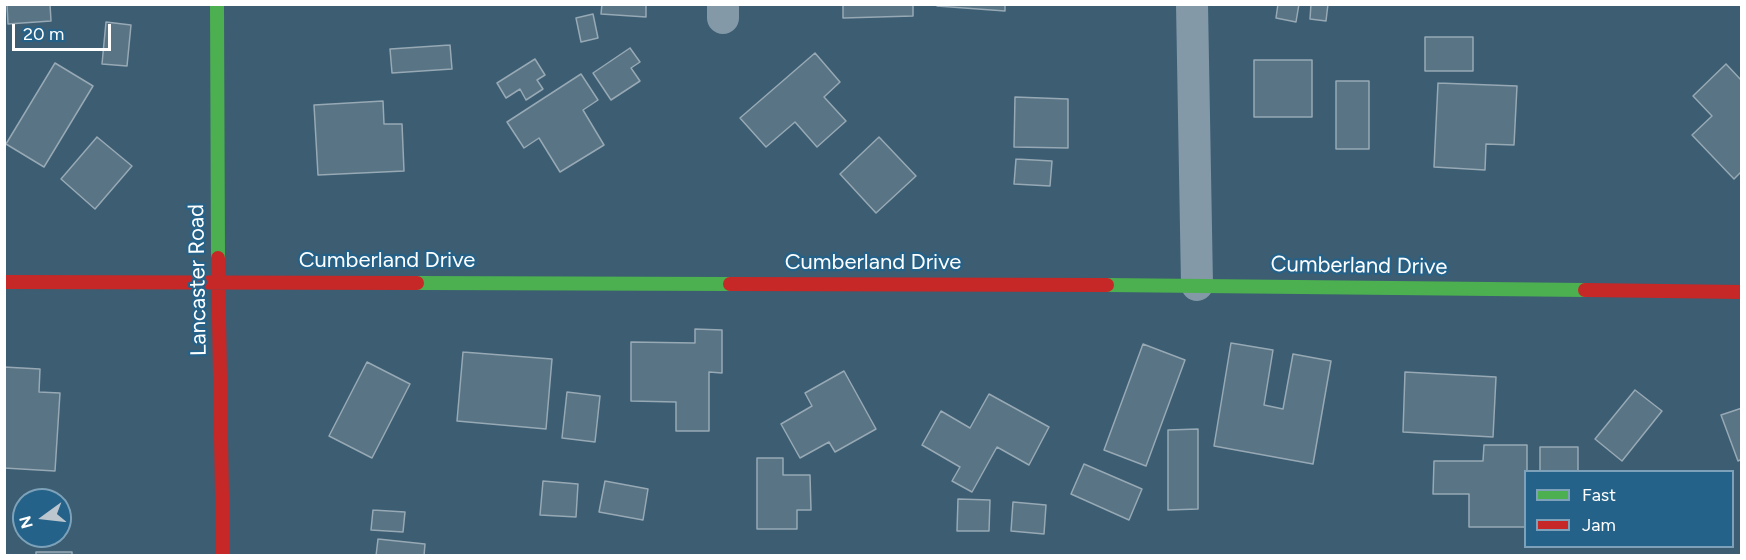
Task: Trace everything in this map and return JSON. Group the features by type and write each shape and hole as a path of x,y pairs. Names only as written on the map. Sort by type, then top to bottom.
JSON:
{"street":[{"name":"Lancaster Road","path":"217,4 218,282 223,555"},
{"path":"1192,4 1197,285"},
{"name":"Cumberland Drive","path":"4,282 1197,285 1742,292"}],"building":[{"path":"7,4 50,4 51,21 8,24"},
{"path":"602,4 646,4 646,17 601,14"},
{"path":"843,4 913,4 913,16 843,18"},
{"path":"937,4 1005,4 1005,11 937,6"},
{"path":"1278,4 1299,4 1296,22 1276,18"},
{"path":"1311,4 1328,4 1326,21 1310,19"},
{"path":"593,14 598,38 581,42 576,18"},
{"path":"106,22 131,25 127,66 102,64"},
{"path":"1425,37 1473,37 1473,71 1425,71"},
{"path":"450,45 452,69 392,73 390,49"},
{"path":"630,48 640,62 631,68 640,81 611,100 593,73"},
{"path":"815,53 840,82 824,97 846,121 817,147 795,122 766,147 740,118"},
{"path":"535,59 545,75 537,80 543,89 526,100 520,89 506,98 497,83"},
{"path":"1254,60 1312,60 1312,117 1254,117"},
{"path":"55,63 93,86 44,167 6,144"},
{"path":"1726,64 1742,81 1742,171 1734,179 1692,135 1712,116 1693,96"},
{"path":"581,74 598,100 583,110 604,145 560,172 539,138 524,148 507,122"},
{"path":"1336,81 1369,81 1369,149 1336,149"},
{"path":"1438,83 1517,86 1514,145 1486,144 1485,170 1434,167"},
{"path":"1015,97 1068,99 1068,148 1014,147"},
{"path":"383,101 384,124 402,124 404,171 318,175 314,105"},
{"path":"97,137 132,166 95,209 61,179"},
{"path":"879,137 916,176 876,213 840,174"},
{"path":"1016,159 1052,161 1050,186 1014,184"},
{"path":"695,329 722,330 722,373 709,372 709,431 676,431 676,402 631,401 631,342 695,343"},
{"path":"1231,343 1273,350 1264,405 1283,409 1293,354 1331,361 1313,464 1214,446"},
{"path":"1143,344 1185,360 1146,466 1104,450"},
{"path":"463,352 552,359 546,429 457,421"},
{"path":"367,362 410,384 372,458 329,436"},
{"path":"4,367 40,369 39,392 60,393 55,471 4,468"},
{"path":"844,371 876,429 835,452 829,442 800,458 781,424 812,406 805,393"},
{"path":"1405,372 1496,377 1493,437 1403,432"},
{"path":"1635,390 1662,411 1622,461 1595,439"},
{"path":"567,392 600,396 595,442 562,438"},
{"path":"989,394 1049,427 1029,465 997,447 972,492 952,481 960,467 922,445 941,411 970,428"},
{"path":"1742,408 1742,459 1738,461 1721,415"},
{"path":"1198,429 1198,509 1168,510 1168,430"},
{"path":"1484,445 1527,445 1527,470 1524,470 1524,527 1469,527 1469,494 1433,494 1434,461 1483,461"},
{"path":"1540,447 1578,447 1578,470 1540,470"},
{"path":"757,458 783,458 783,475 810,475 811,510 797,510 797,529 757,529"},
{"path":"1084,464 1142,489 1129,520 1071,494"},
{"path":"543,481 578,484 576,517 540,515"},
{"path":"605,481 648,489 643,520 599,512"},
{"path":"958,499 990,500 989,531 957,531"},
{"path":"1013,502 1046,505 1044,534 1011,531"},
{"path":"373,510 405,512 403,532 371,530"},
{"path":"378,539 425,544 424,556 376,556"},
{"path":"36,552 72,552 72,556 36,556"}],"traffic: fast":[{"path":"217,4 218,258"},
{"path":"417,283 730,284"},
{"path":"1107,285 1585,290"}],"traffic: jam":[{"path":"218,258 223,556"},
{"path":"4,282 417,283"},
{"path":"730,284 1107,285"},
{"path":"1585,290 1742,292"}]}
